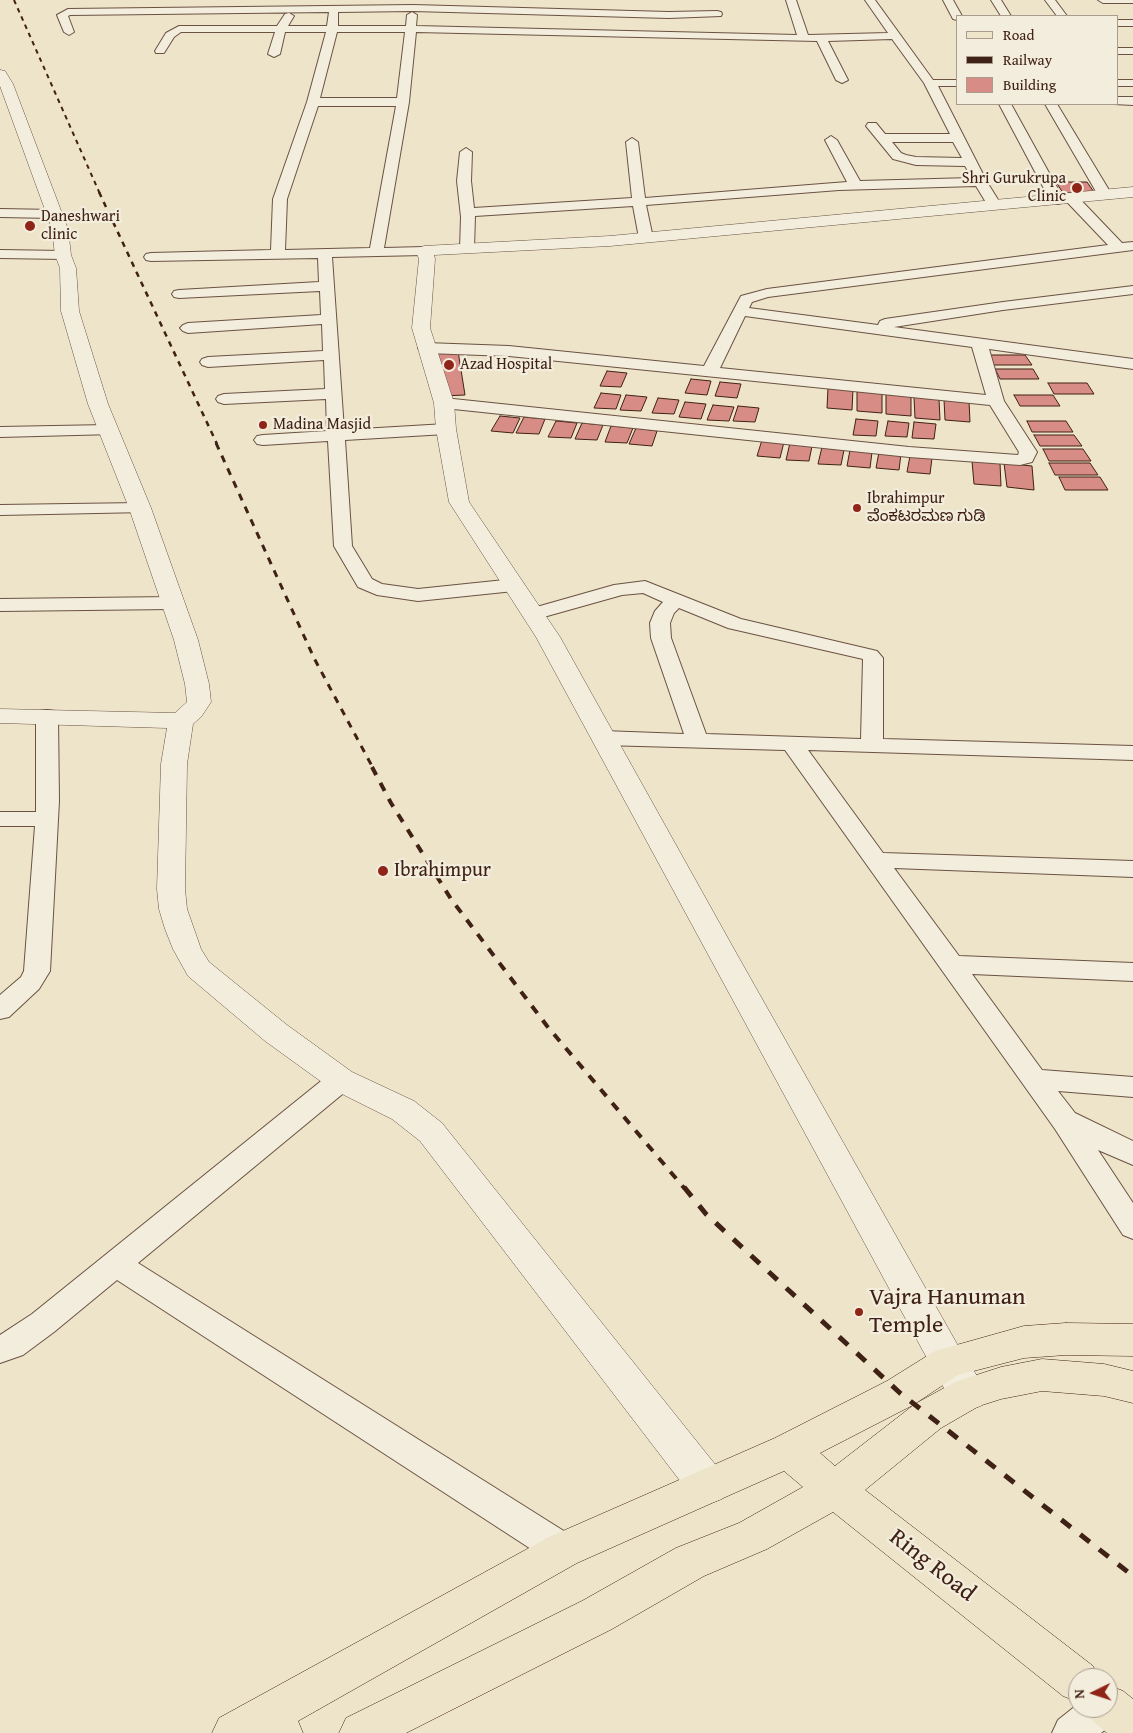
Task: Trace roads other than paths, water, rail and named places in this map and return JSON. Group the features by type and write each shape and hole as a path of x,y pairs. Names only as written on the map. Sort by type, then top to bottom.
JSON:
{"main road":[{"path":"234,1733 276,1722 563,1550 788,1450 900,1393 958,1378 1024,1342 1066,1338 1133,1340"},
{"path":"958,1378 1001,1383 1042,1375 1068,1379 1104,1380 1133,1387"},
{"path":"374,1730 596,1615 690,1562 754,1536 835,1490 928,1416 958,1378"},
{"name":"Ring Road","path":"788,1450 835,1490 1068,1673"},
{"path":"1118,1714 1133,1727"}],"street":[{"path":"586,37 597,0"},
{"path":"716,0 721,24"},
{"path":"791,0 804,38"},
{"path":"870,0 894,36 930,83 980,182 995,206"},
{"path":"948,0 956,15"},
{"path":"996,0 1005,15"},
{"path":"1050,0 1061,15"},
{"path":"1103,0 1133,0"},
{"path":"376,252 403,102 412,4"},
{"path":"69,32 62,15 68,12 292,5 334,9 412,4 593,12 721,24 804,38 894,36"},
{"path":"274,54 292,5"},
{"path":"278,254 280,199 313,102 332,29 334,9"},
{"path":"1118,23 1133,23"},
{"path":"160,51 170,35 179,29 410,29 586,37 721,24"},
{"path":"821,38 842,80"},
{"path":"1118,51 1133,52"},
{"path":"0,74 6,84 60,229 63,255 68,268 70,310 98,404 140,508 186,640 197,684 199,702 192,712 181,721 0,716"},
{"path":"930,83 956,83"},
{"path":"1118,83 1133,83"},
{"path":"1118,101 1133,101"},
{"path":"313,102 403,102"},
{"path":"1006,105 1064,199 1126,247"},
{"path":"1052,105 1105,195"},
{"path":"872,126 897,156 906,160 970,162"},
{"path":"882,138 958,138"},
{"path":"832,140 856,186"},
{"path":"632,142 646,238"},
{"path":"466,152 464,181 467,212 467,249"},
{"path":"467,212 640,202 856,186 980,182"},
{"path":"151,257 424,251 646,238 1133,192"},
{"path":"0,213 54,214"},
{"path":"710,373 746,300 767,293 1126,247"},
{"path":"424,251 427,259 421,328 445,416 459,502 548,637 958,1378"},
{"path":"326,253 343,546 366,582 377,589 418,595 514,585"},
{"path":"0,254 63,255"},
{"path":"179,294 327,286"},
{"path":"866,328 905,320 993,307 1133,290"},
{"path":"740,311 1133,364"},
{"path":"188,328 330,319"},
{"path":"263,440 337,436 445,416 1010,460 1026,458 1028,452 996,401 979,343"},
{"path":"426,348 495,350 996,401"},
{"path":"208,362 332,355"},
{"path":"224,399 334,394"},
{"path":"0,432 108,430"},
{"path":"0,510 140,508"},
{"path":"533,614 621,588 645,586 735,624 870,655 873,658 872,745"},
{"path":"676,600 665,612 660,623 661,638 697,741"},
{"path":"0,605 172,602"},
{"path":"0,1010 30,982 37,971 48,801 47,716"},
{"path":"181,721 174,764 171,889 173,909 187,949 198,969 276,1033 341,1080 403,1110 431,1132 708,1486"},
{"path":"604,738 1133,753"},
{"path":"791,743 1065,1121 1133,1227"},
{"path":"0,819 46,820"},
{"path":"876,860 1133,869"},
{"path":"951,964 1133,972"},
{"path":"1034,1079 1133,1087"},
{"path":"0,1349 12,1345 44,1323 341,1080"},
{"path":"1065,1121 1133,1154"},
{"path":"116,1264 563,1550"},
{"path":"1071,1733 1090,1718"}],"railway":[{"path":"14,0 100,194"},
{"path":"99,192 217,444"},
{"path":"216,443 314,658 373,768"},
{"path":"372,767 391,803 451,899 547,1026 685,1189"},
{"path":"684,1187 706,1214 900,1393 1133,1576"}],"place":[{"name":"Shri Gurukrupa Clinic","path":"1077,188"},
{"name":"Daneshwari clinic","path":"30,226"},
{"name":"Azad Hospital","path":"449,365"},
{"name":"Madina Masjid","path":"263,425"},
{"name":"Ibrahimpur ವೆಂಕಟರಮಣ ಗುಡಿ","path":"857,508"},
{"name":"Ibrahimpur","path":"383,871"},
{"name":"Vajra Hanuman Temple","path":"859,1312"}]}
